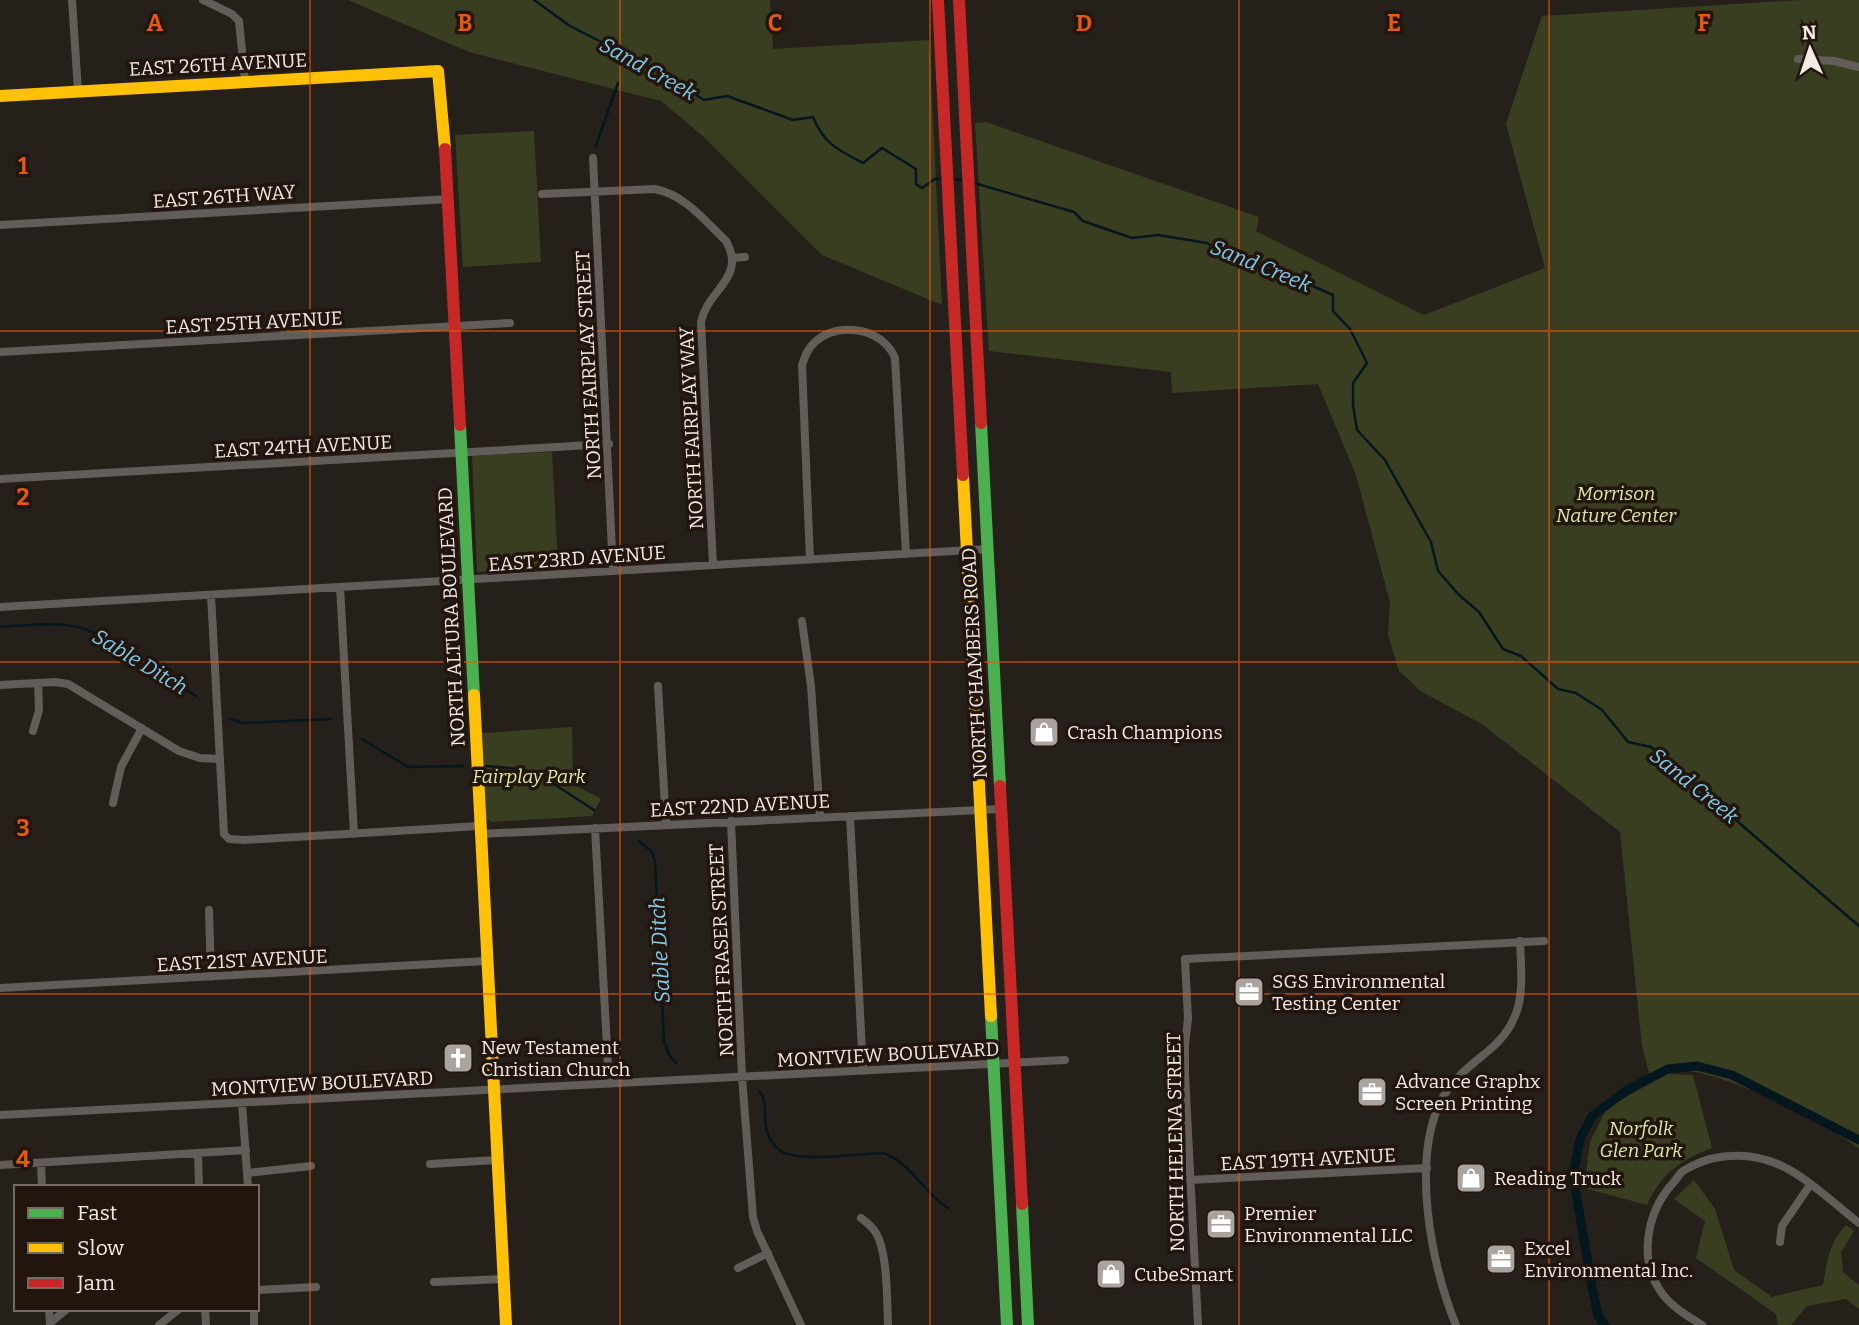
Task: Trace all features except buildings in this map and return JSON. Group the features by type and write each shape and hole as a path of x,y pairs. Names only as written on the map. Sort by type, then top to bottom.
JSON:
{"main road":[{"name":"NORTH CHAMBERS ROAD","path":"938,0 1007,1325"},
{"name":"NORTH CHAMBERS ROAD","path":"959,0 1028,1325"},
{"path":"941,59 962,57"},
{"name":"EAST 26TH AVENUE","path":"0,96 438,71"},
{"name":"NORTH ALTURA BOULEVARD","path":"438,71 449,199 506,1325"}],"street":[{"path":"72,0 78,91"},
{"path":"203,0 232,14 239,21 245,81"},
{"path":"1798,59 1834,61 1859,67"},
{"name":"NORTH FAIRPLAY STREET","path":"593,158 609,444 613,571"},
{"path":"542,194 655,189 673,194 726,241 732,258 745,257"},
{"name":"EAST 26TH WAY","path":"0,225 449,199"},
{"name":"NORTH FAIRPLAY WAY","path":"713,565 701,322 706,306 728,278 732,258"},
{"name":"EAST 25TH AVENUE","path":"0,352 510,323"},
{"path":"810,560 802,365 818,339 832,332 848,331 876,335 888,345 895,358 906,554"},
{"name":"EAST 24TH AVENUE","path":"0,479 609,444"},
{"name":"EAST 23RD AVENUE","path":"0,607 988,549"},
{"path":"340,587 354,834"},
{"path":"0,685 68,684 189,756 220,759 211,595"},
{"path":"803,621 811,685 820,817"},
{"path":"33,731 39,710 38,683"},
{"path":"658,686 666,825"},
{"path":"113,803 124,761 142,728"},
{"name":"EAST 22ND AVENUE","path":"220,759 225,836 244,841 354,834 595,828 1001,809"},
{"path":"850,816 863,1071"},
{"name":"NORTH FRASER STREET","path":"731,821 742,1077 753,1217 801,1325"},
{"path":"595,828 609,1084"},
{"path":"209,910 211,977"},
{"path":"1456,1325 1441,1284 1429,1224 1427,1168 1432,1127 1443,1097 1461,1075 1502,1039 1517,1017 1522,985 1520,941 1544,941"},
{"name":"NORTH HELENA STREET","path":"1198,1325 1185,1072 1188,1019 1185,959 1520,941"},
{"name":"EAST 21ST AVENUE","path":"0,988 486,961"},
{"name":"MONTVIEW BOULEVARD","path":"0,1115 1065,1060"},
{"path":"242,1103 248,1185"},
{"path":"0,1165 246,1150"},
{"path":"198,1153 199,1185"},
{"path":"1702,1325 1665,1297 1656,1283 1650,1264 1648,1233 1655,1209 1681,1172 1717,1157 1751,1156 1779,1165 1859,1223"},
{"path":"430,1164 497,1160"},
{"path":"41,1163 42,1185"},
{"path":"247,1173 310,1166"},
{"name":"EAST 19TH AVENUE","path":"1190,1181 1427,1168"},
{"path":"1780,1242 1782,1226 1810,1185"},
{"path":"861,1218 874,1230 882,1255 886,1274 888,1325"},
{"path":"738,1268 768,1253"},
{"path":"434,1282 503,1279"},
{"path":"259,1290 316,1287"},
{"path":"50,1324 64,1311"},
{"path":"159,1325 176,1311"}],"green space":[{"path":"348,0 770,0 773,49 929,40 942,305 822,255 706,139 661,101 469,52"},
{"name":"Morrison Nature Center","path":"1801,0 1859,0 1859,1149 1821,1124 1735,1084 1683,1071 1665,1072 1651,1080 1642,1046 1620,832 1482,724 1422,692 1399,671 1388,635 1390,602 1356,475 1318,384 1172,393 1171,372 989,351 975,123 986,122 1259,217 1256,231 1424,315 1545,268 1506,124 1542,16"},
{"path":"534,131 541,262 463,267 455,135"},
{"path":"552,452 558,565 477,572 472,456"},
{"name":"Fairplay Park","path":"572,727 573,784 601,799 592,816 491,822 486,818 482,733"},
{"name":"Norfolk Glen Park","path":"1667,1074 1693,1075 1712,1148 1673,1169 1652,1194 1647,1205 1584,1188 1590,1142 1607,1108"},
{"path":"1694,1180 1715,1209 1734,1270 1772,1297 1823,1285 1836,1238 1846,1225 1854,1231 1841,1252 1843,1272 1859,1285 1859,1309 1846,1299 1807,1306 1791,1325 1778,1325 1776,1314 1696,1258 1705,1221 1674,1199"}],"waterway":[{"name":"Sand Creek","path":"534,0 570,26 660,72 704,100 727,96 793,120 813,117 827,140 863,163 882,148 916,169 916,184 922,188 935,179 943,179"},
{"path":"596,146 618,83"},
{"name":"Sand Creek","path":"950,179 964,180"},
{"name":"Sand Creek","path":"974,183 1074,212 1083,221 1132,238 1158,235 1207,243 1232,259 1290,276 1333,295 1333,311 1350,329 1367,363 1353,383 1357,430 1385,460 1431,542 1438,571 1459,595 1479,612 1503,649 1521,656 1558,689 1576,693 1602,710 1628,742 1651,747 1859,926"},
{"name":"Sable Ditch","path":"0,627 49,624 85,629 196,696"},
{"name":"Sable Ditch","path":"230,719 243,723 331,719"},
{"name":"Sable Ditch","path":"362,739 408,767 463,766"},
{"name":"Sable Ditch","path":"486,766 520,769 540,775 594,810"},
{"name":"Sable Ditch","path":"639,841 651,851 655,861 664,1040 669,1055 676,1063"},
{"path":"1605,1325 1598,1316 1573,1176 1580,1139 1592,1116 1627,1090 1668,1069 1697,1066 1732,1075 1859,1140"},
{"name":"Sable Ditch","path":"760,1092 768,1134 774,1145 783,1152 811,1157 883,1153 901,1163 948,1208"}],"traffic: fast":[{"path":"981,423 1000,786"},
{"path":"460,425 474,695"},
{"path":"991,1016 1007,1325"},
{"path":"1022,1204 1028,1325"}],"traffic: slow":[{"path":"0,96 438,71 445,149"},
{"path":"963,475 991,1016"},
{"path":"474,695 506,1325"}],"traffic: jam":[{"path":"938,0 963,475"},
{"path":"959,0 981,423"},
{"path":"445,149 460,425"},
{"path":"1000,786 1022,1204"}],"place":[{"name":"Crash Champions","path":"1044,732"},
{"name":"SGS Environmental Testing Center","path":"1249,992"},
{"name":"New Testament Christian Church","path":"458,1058"},
{"name":"Advance Graphx Screen Printing","path":"1372,1092"},
{"name":"Reading Truck","path":"1471,1178"},
{"name":"Premier Environmental LLC","path":"1221,1224"},
{"name":"Excel Environmental Inc.","path":"1501,1259"},
{"name":"CubeSmart","path":"1111,1274"}]}
